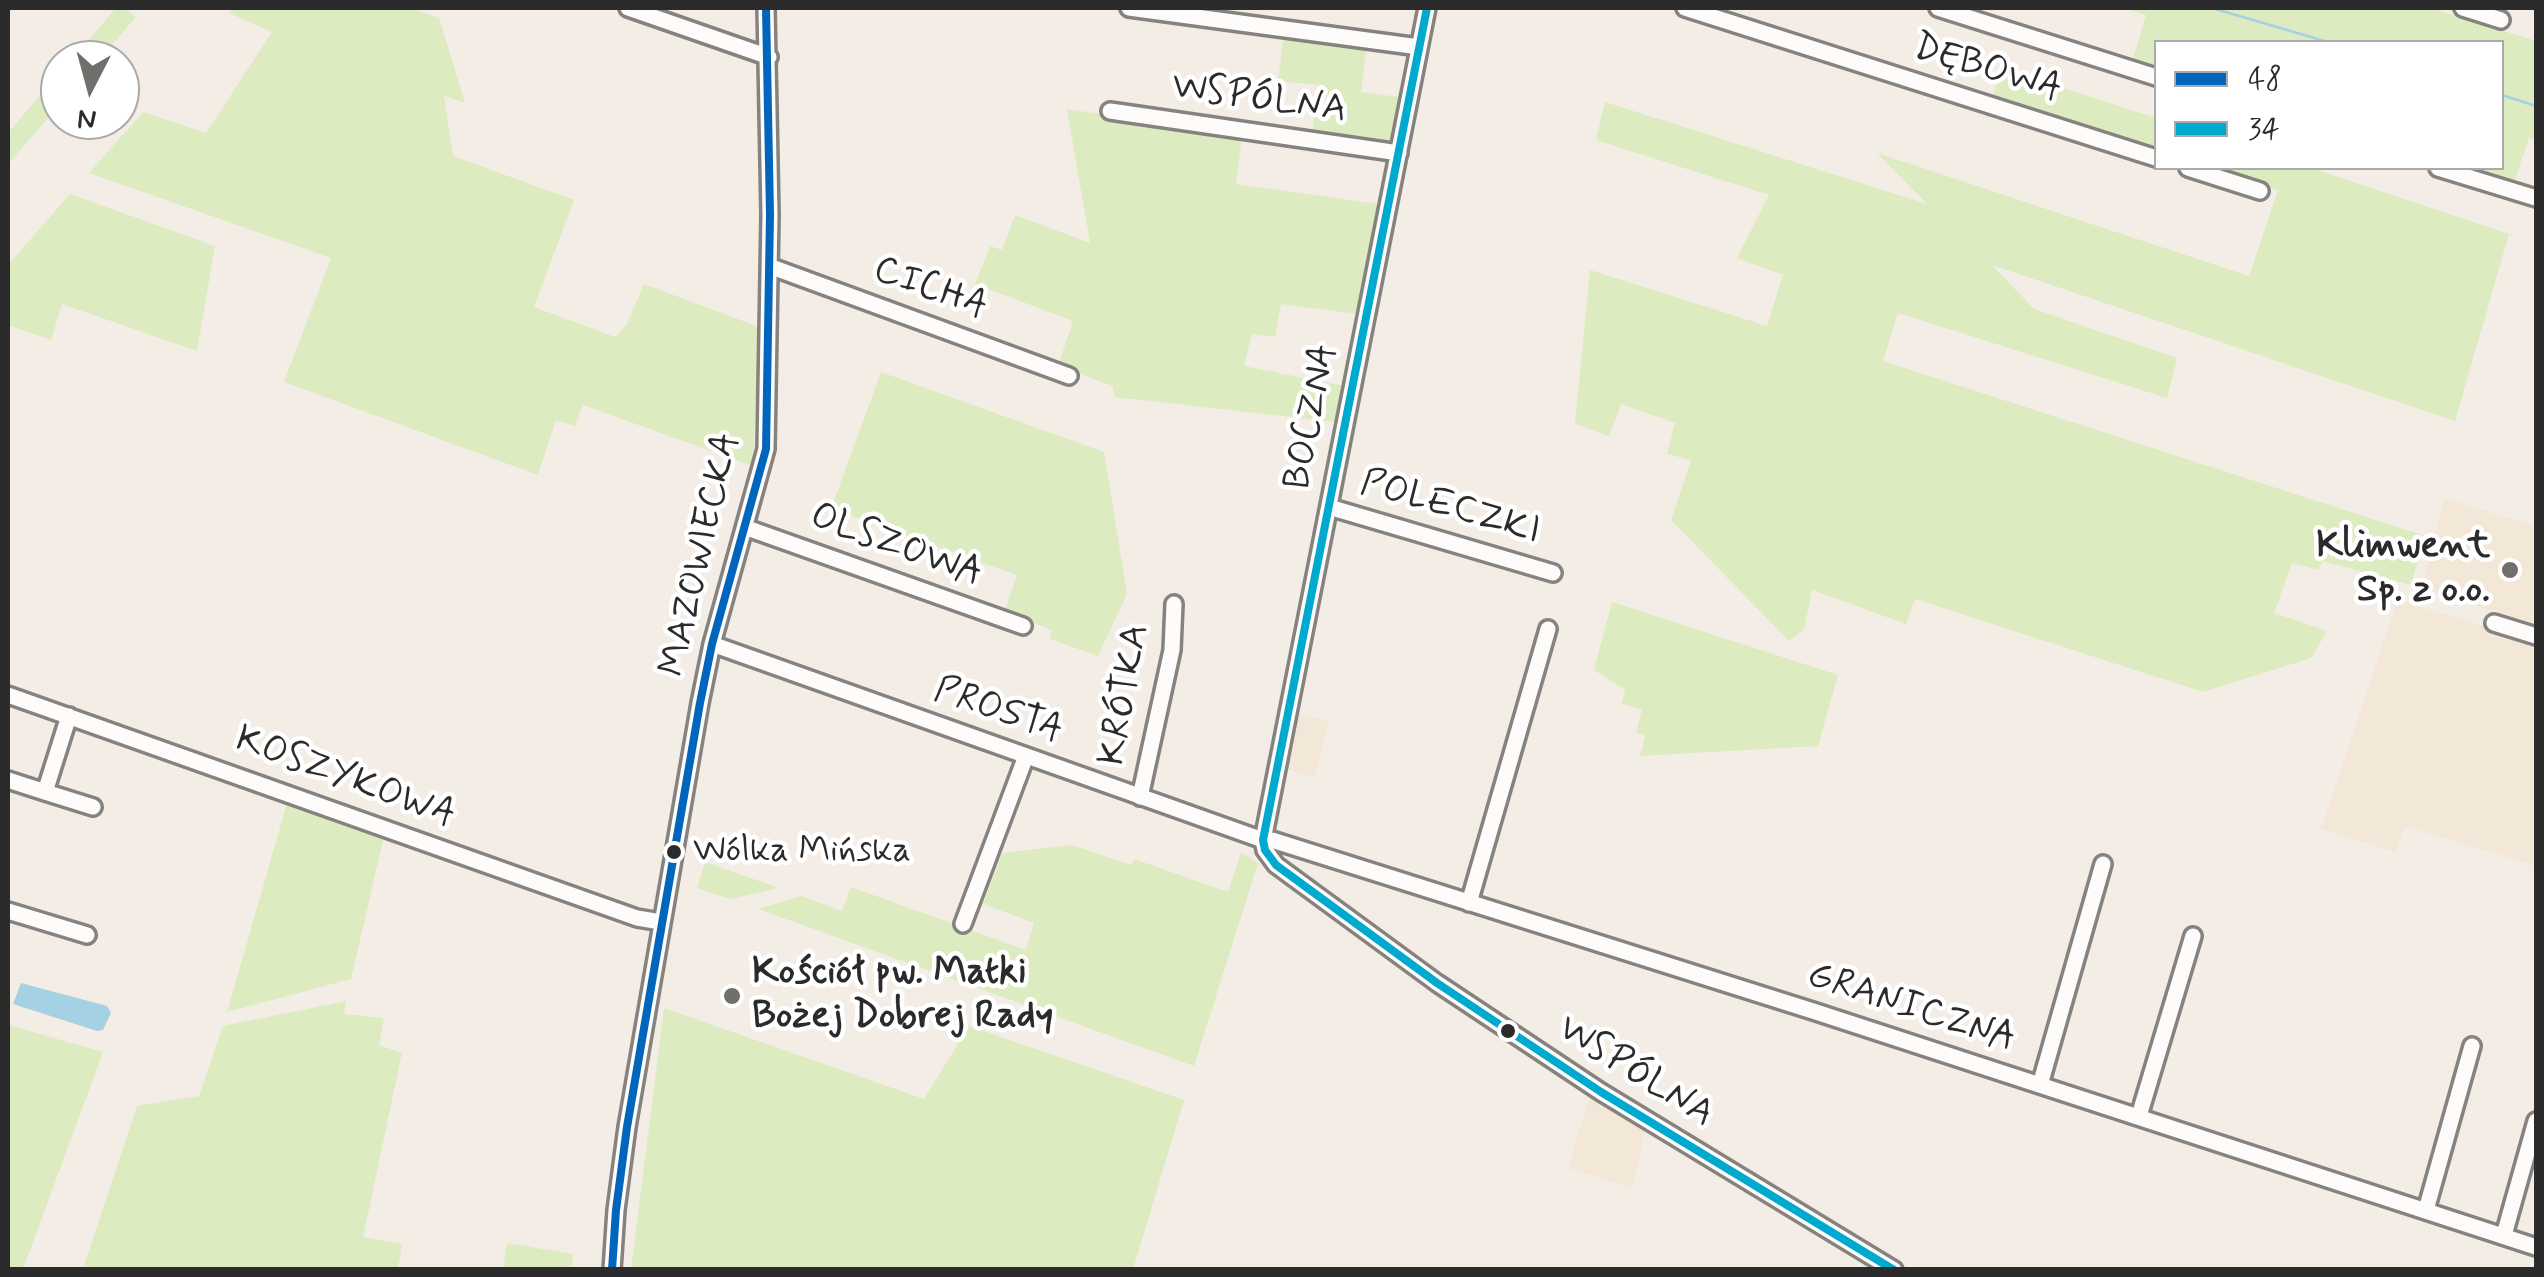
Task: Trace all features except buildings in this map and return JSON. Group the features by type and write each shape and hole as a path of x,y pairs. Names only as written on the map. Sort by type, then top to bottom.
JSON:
{"street":[{"path":"628,8 770,57"},
{"path":"1129,8 1420,47"},
{"name":"BOCZNA","path":"1263,840 1427,8"},
{"name":"DĘBOWA","path":"1684,8 2154,157"},
{"path":"1938,8 2154,77"},
{"path":"2463,8 2502,20"},
{"name":"MAZOWIECKA","path":"612,1270 618,1183 712,644 766,449 770,57 767,13"},
{"name":"WSPÓLNA","path":"1110,111 1399,153"},
{"path":"2195,170 2260,190"},
{"path":"2445,170 2536,198"},
{"name":"CICHA","path":"769,266 1068,376"},
{"name":"POLECZKI","path":"1329,507 1553,573"},
{"name":"OLSZOWA","path":"747,528 1023,626"},
{"name":"KRÓTKA","path":"1140,797 1172,650 1174,604"},
{"path":"2494,623 2536,636"},
{"path":"1470,904 1548,629"},
{"name":"PROSTA","path":"712,644 1263,840"},
{"name":"KOSZYKOWA","path":"8,695 638,918 662,922"},
{"path":"44,792 69,716"},
{"path":"963,924 1026,756"},
{"path":"8,780 92,808"},
{"name":"WSPÓLNA","path":"1263,840 1276,865 1437,983 1600,1092 1894,1270"},
{"name":"GRANICZNA","path":"1263,840 2040,1084 2536,1247"},
{"path":"2040,1084 2103,864"},
{"path":"8,910 87,935"},
{"path":"2138,1116 2193,936"},
{"path":"2426,1210 2472,1046"},
{"path":"2504,1235 2536,1121"}],"shaded area":[{"path":"2445,498 2536,527 2536,624 2421,588"},
{"path":"2397,600 2536,642 2536,866 2405,826 2396,852 2321,829"},
{"path":"1296,713 1329,721 1315,777 1285,769"},
{"path":"1592,1090 1646,1126 1632,1188 1568,1168"}],"green space":[{"path":"116,8 124,8 136,17 116,40 88,40"},
{"path":"234,8 411,8 439,18 465,103 444,96 453,156 574,200 534,307 615,337 627,324 644,284 759,327 753,466 583,405 575,426 556,420 538,475 284,382 331,258 89,173 118,140 140,140 143,112 206,133 272,32 229,13"},
{"path":"2124,8 2431,8 2536,41 2536,140 2529,138 2513,185 2465,170 2504,170 2504,40 2154,40 2154,69 2132,62 2146,15"},
{"path":"1284,34 1367,44 1361,92 1399,97 1390,144 1312,134 1319,85 1278,81"},
{"path":"2002,68 2154,117 2154,150 1992,98"},
{"path":"40,95 40,127 8,164 8,133"},
{"path":"1605,102 1927,204 1877,153 2249,276 2278,190 2215,170 2317,170 2509,234 2455,421 1992,265 2034,309 2177,358 2167,398 1898,313 1883,361 2425,536 2411,585 2322,561 2319,570 2292,563 2274,613 2327,631 2311,658 2203,692 1915,599 1906,624 1812,590 1804,629 1789,641 1671,520 1691,460 1667,454 1675,423 1621,404 1609,436 1575,424 1590,270 1767,326 1783,275 1737,258 1769,195 1596,140"},
{"path":"1067,109 1242,135 1236,184 1378,204 1357,314 1281,304 1275,337 1252,334 1244,366 1344,386 1336,422 1114,397 1113,386 1058,366 1073,321 975,284 990,246 1002,250 1015,215 1090,243"},
{"path":"70,194 215,246 197,351 62,304 51,340 8,325 8,265"},
{"path":"881,372 1104,452 1127,594 1098,656 1050,639 1052,630 1004,612 1017,575 831,509"},
{"path":"1612,602 1838,675 1818,746 1640,756 1645,736 1636,732 1642,710 1622,704 1625,690 1594,670"},
{"path":"288,800 384,836 351,979 227,1012"},
{"path":"1072,845 1131,865 1134,859 1228,892 1241,852 1258,863 1194,1066 758,909 801,896 842,911 851,887 1026,950 1034,923 983,904 1002,853"},
{"path":"705,862 779,888 730,899 697,888"},
{"path":"346,1001 344,1014 384,1018 379,1045 402,1053 363,1237 402,1244 398,1269 83,1269 137,1106 199,1096 223,1026"},
{"path":"664,1008 924,1099 969,1026 1184,1100 1133,1269 631,1269"},
{"path":"8,1025 103,1052 23,1269 8,1269"},
{"path":"507,1243 573,1254 572,1269 503,1269"}],"water":[{"path":"21,983 107,1006 111,1013 103,1030 97,1031 13,1004"}],"waterway":[{"path":"2212,8 2321,40"},
{"path":"2504,96 2536,106"}],"transit line":[{"name":"48","path":"612,1270 627,1127 700,703 712,644 766,449 770,215 766,8"},
{"name":"34","path":"1427,8 1263,840 1265,850 1276,865 1437,983 1601,1092 1894,1270"}],"place":[{"name":"Klimwent Sp. z o.o.","path":"2510,570"},
{"name":"Wólka Mińska","path":"674,852"},
{"name":"Kościół pw. Matki Bożej Dobrej Rady","path":"732,996"}]}
